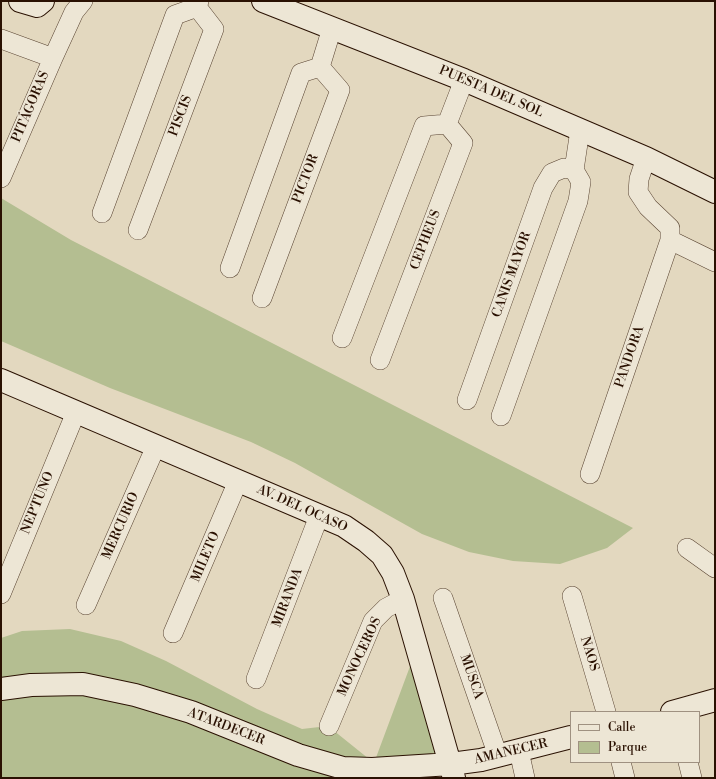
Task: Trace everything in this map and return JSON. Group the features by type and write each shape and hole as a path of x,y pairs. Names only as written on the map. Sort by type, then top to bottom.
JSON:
{"street":[{"path":"20,1 37,6 43,1"},
{"name":"PITÁGORAS","path":"1,178 74,12 83,1"},
{"name":"PUESTA DEL SOL","path":"263,1 464,80 646,158 715,192"},
{"name":"PISCIS","path":"102,213 175,15 198,4 214,29 138,230"},
{"path":"230,268 301,73 320,67 332,28"},
{"name":"PITÁGORAS","path":"1,39 53,58"},
{"name":"PICTOR","path":"262,298 340,90 320,67"},
{"path":"342,338 424,126 447,124 464,80"},
{"name":"CEPHEUS","path":"380,360 463,143 447,124"},
{"path":"501,416 578,200 581,182 574,170 580,130"},
{"path":"646,158 639,179 638,192 648,207 670,228 670,240 715,262"},
{"name":"CANIS MAYOR","path":"467,400 543,188 552,173 564,168 574,170"},
{"name":"PANDORA","path":"590,474 670,240"},
{"name":"AV. DEL OCASO","path":"1,380 344,526 366,541 382,555 393,573 403,599 452,771"},
{"name":"NEPTUNO","path":"1,594 76,412"},
{"name":"MERCURIO","path":"86,605 156,446"},
{"name":"MILETO","path":"173,633 238,481"},
{"name":"MIRANDA","path":"256,680 320,516"},
{"path":"687,548 715,568"},
{"name":"NAOS","path":"572,596 606,711"},
{"name":"MUSCA","path":"443,598 508,753 525,778"},
{"name":"MONOCEROS","path":"328,726 374,622 386,608 403,599"},
{"name":"ATARDECER","path":"1,689 31,685 83,684 135,695 191,712 298,755 343,768 452,771"},
{"path":"677,711 715,700"},
{"name":"AMANECER","path":"452,771 508,753 570,737"},
{"path":"621,763 625,778"},
{"path":"688,763 692,778"}],"green space":[{"path":"1,198 71,240 633,528 607,548 560,564 513,561 469,552 422,534 295,463 251,442 110,388 1,341"},
{"path":"70,629 121,641 166,661 257,709 302,729 328,726 374,763 412,661 441,765 388,778 1,778 1,638 22,631"}]}
